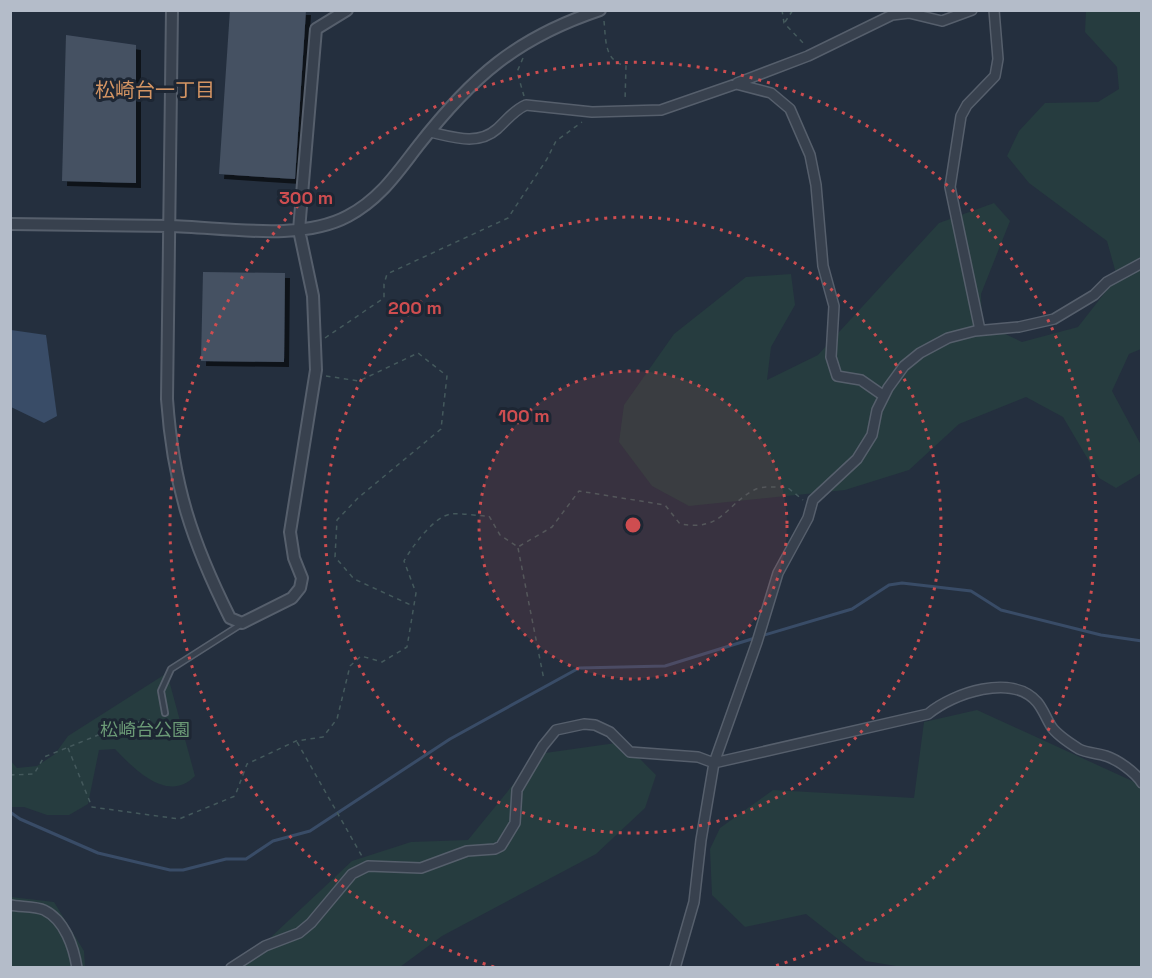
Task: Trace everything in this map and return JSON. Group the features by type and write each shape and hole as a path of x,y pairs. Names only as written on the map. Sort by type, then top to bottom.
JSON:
{"street":[{"path":"172,10 167,399 174,469 201,560 230,618 242,623 292,598 300,588 302,578 294,558 290,532 315,374 316,345 313,296 299,230 316,29 347,10"},
{"path":"430,132 458,139 487,136 516,109 526,105 592,112 661,110 812,54 892,15 909,13 942,21 972,10"},
{"path":"980,330 950,187 961,116 967,105 995,76 998,59 994,10"},
{"path":"10,224 299,230 347,217 369,203 394,178 430,132 483,74 506,54 547,30 602,15"},
{"path":"736,84 771,93 790,109 800,128 816,185 823,266 834,306 831,357 833,371 837,376 861,380 884,396"},
{"path":"675,968 694,902 700,840 714,763 757,642 778,573 813,500 856,459 872,435 877,410 884,396 904,366 920,352 948,338 980,330 1019,327 1054,319 1094,295 1107,282 1142,263"},
{"path":"231,968 265,946 299,933 311,923 352,874 368,866 421,868 467,851 495,849 501,846 515,823 517,790 543,746 556,730 584,724 610,732 630,752 698,757 714,763 928,714 949,700 1003,688 1024,691 1038,703 1052,728 1080,749 1109,756 1137,776 1142,783"},
{"path":"10,905 44,910 61,926 74,948 77,968"}],"lane":[{"path":"165,713 161,691 171,669 242,623"}],"path":[{"path":"782,10 784,22 812,54"},
{"path":"784,22 793,10"},
{"path":"602,15 608,53 617,64 626,66 625,111"},
{"path":"524,55 517,72 526,105"},
{"path":"316,345 346,322 373,308 384,298 387,274 508,218 548,159 556,141 582,122"},
{"path":"315,374 359,381 418,353 447,376 441,429 357,498 338,520 335,556 354,579 414,606"},
{"path":"518,547 552,527 579,491 665,505 680,524 700,527 719,518 756,488 787,487 811,507"},
{"path":"68,748 92,807 179,819 235,795 247,764 296,741 323,736 337,719 350,666 361,656 382,662 407,647 416,593 404,561 412,547 430,528 448,514 489,516 500,535 518,547 544,680"},
{"path":"10,775 34,774 44,757 123,725 150,720"},
{"path":"296,741 368,866"}],"green space":[{"path":"1086,11 1141,11 1141,349 1129,354 1112,391 1141,445 1141,473 1116,488 1099,478 1063,417 1026,397 959,424 909,470 845,490 689,506 652,486 619,442 624,405 674,334 746,277 791,274 795,305 771,347 767,380 818,355 939,223 994,203 1010,221 981,294 982,323 1022,342 1078,327 1117,277 1107,241 1029,183 1007,156 1019,131 1045,103 1098,102 1119,89 1117,67 1085,32"},
{"name":"松崎台公園","path":"167,673 195,776 185,784 163,785 142,774 115,749 99,750 88,804 69,815 47,815 24,807 11,807 10,760 17,768 37,766 55,754 68,736"},
{"path":"977,710 1141,785 1141,967 908,968 866,961 806,914 745,927 712,895 710,849 720,828 773,790 914,798 924,722"},
{"path":"623,742 656,775 645,808 596,854 442,936 400,967 238,968 352,861 411,842 468,840 538,754"},
{"path":"11,897 54,902 84,951 85,967 11,968"}],"water":[{"path":"11,330 46,335 57,416 44,423 11,407"}],"building":[{"path":"230,10 306,10 295,179 219,174"},
{"path":"66,35 136,45 136,183 62,181"},
{"path":"203,272 285,273 284,362 201,361"}],"waterway":[{"path":"761,636 852,609 889,585 902,583 971,591 1001,610 1101,635 1142,641"},
{"path":"10,812 20,819 98,853 170,870 183,870 226,859 246,859 273,841 310,831 450,739 579,668 665,666 755,638"}],"district":[{"name":"松崎台一丁目","path":"155,90"}]}
